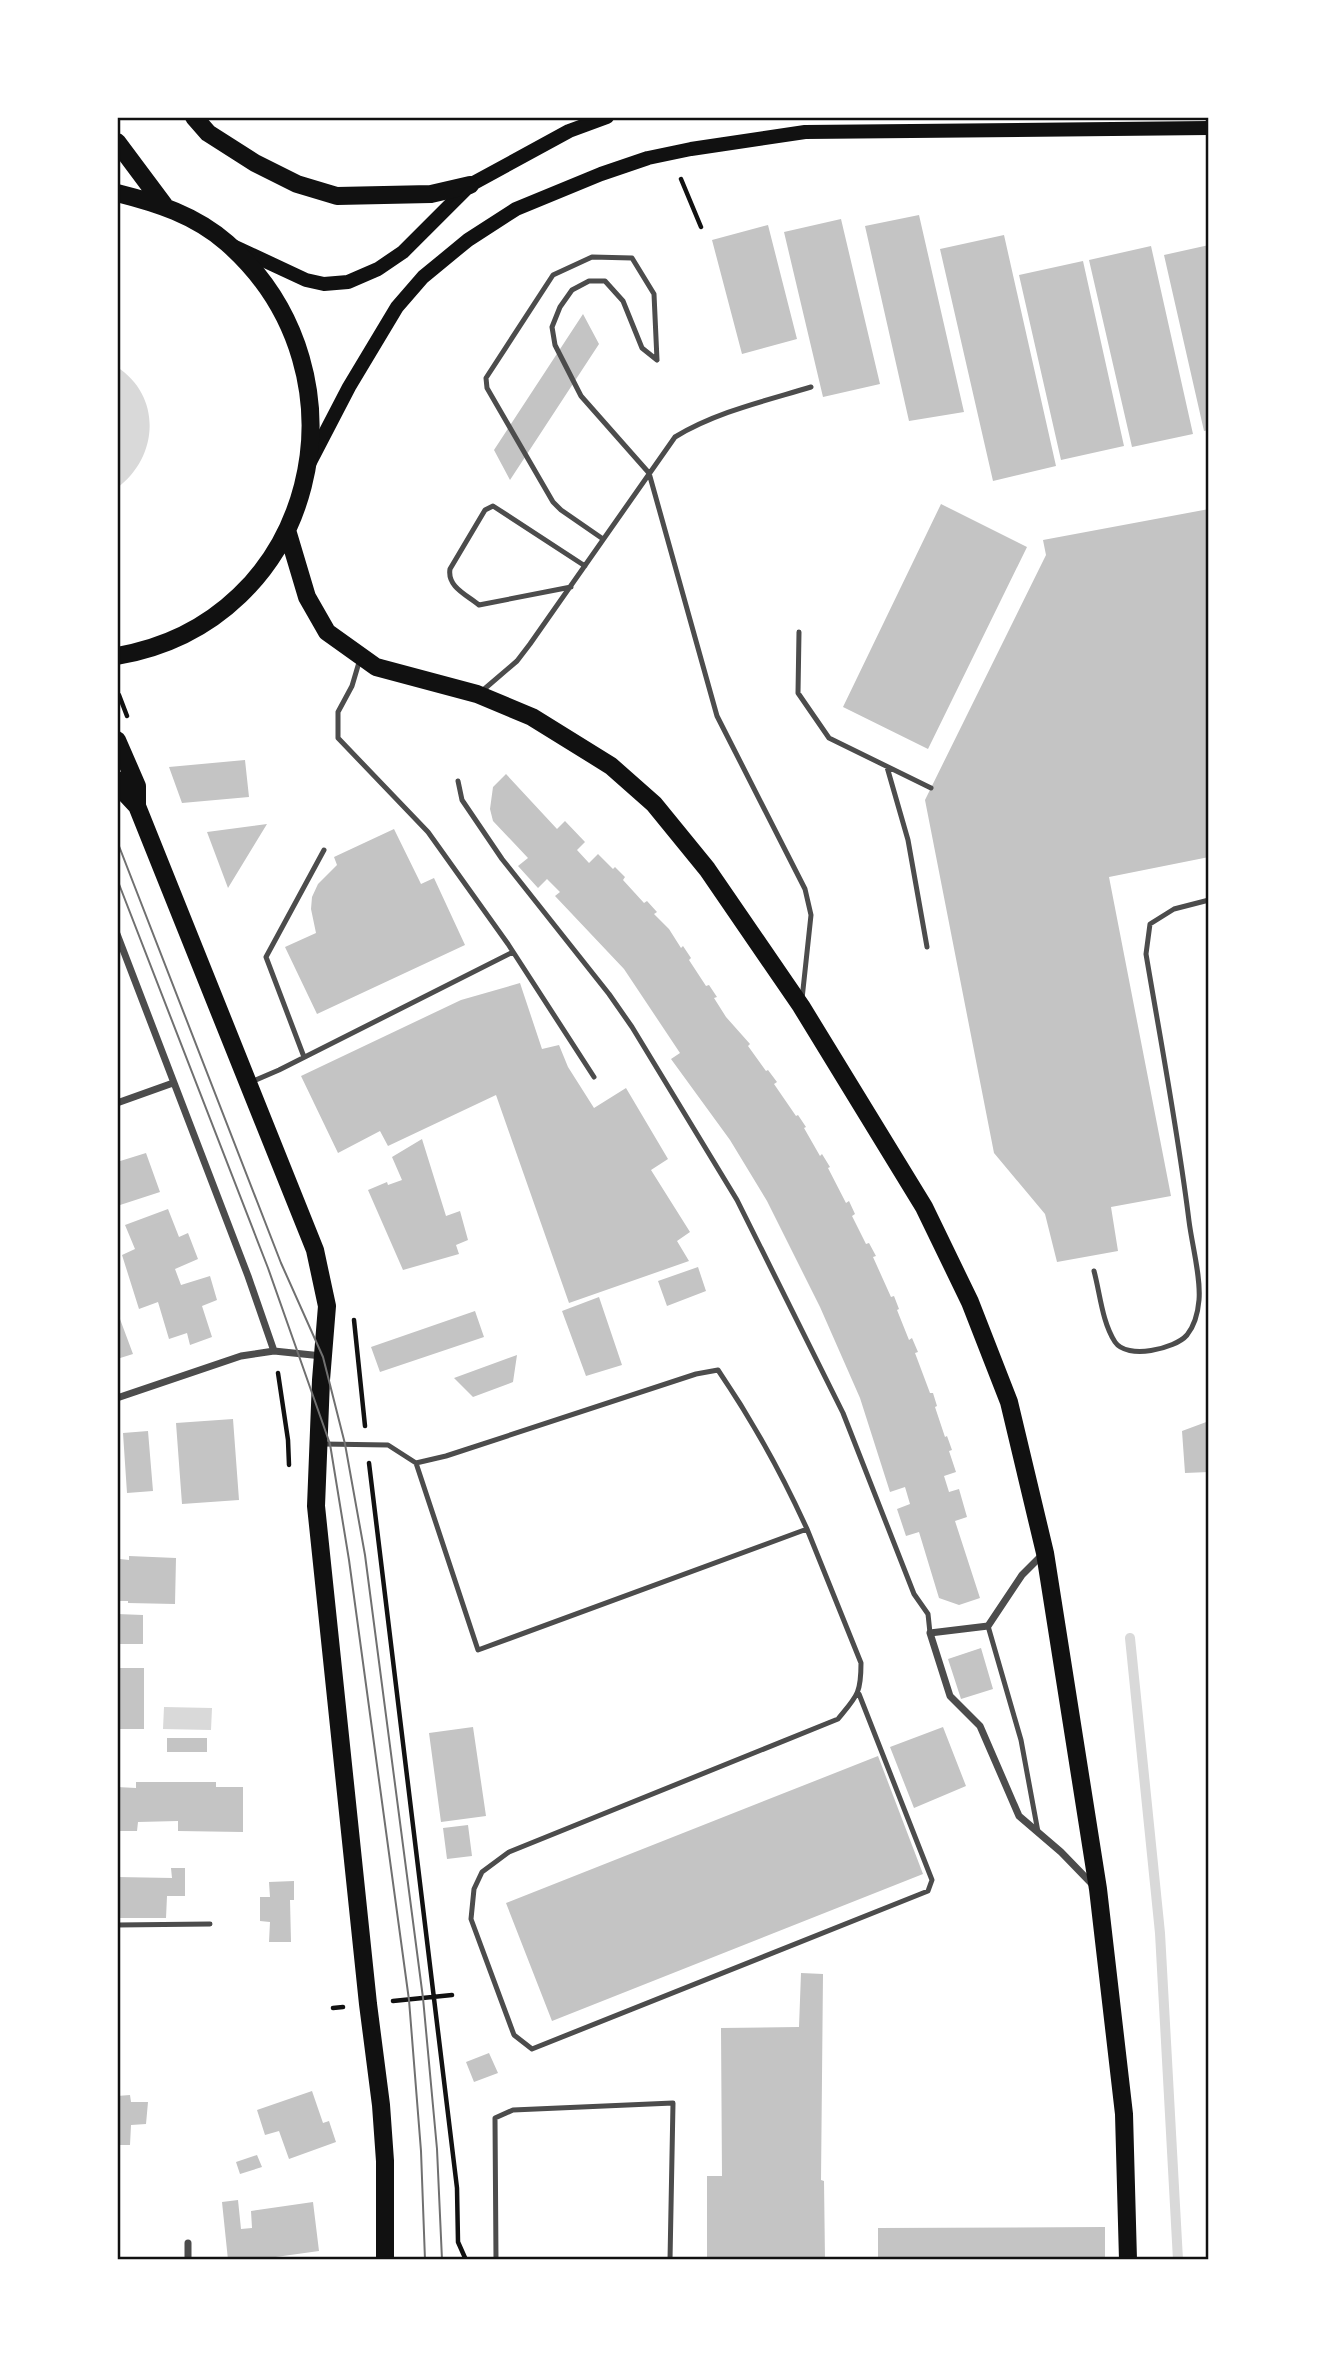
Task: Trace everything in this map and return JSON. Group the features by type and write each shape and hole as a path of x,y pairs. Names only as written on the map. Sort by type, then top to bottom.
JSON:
{"main road":[{"path":"194,117 208,133 254,163 297,184 337,195 431,194 470,185 569,131 607,117"},
{"path":"309,464 349,387 397,307 423,277 468,240 516,209 601,174 648,158 691,149 805,132 1209,128"},
{"path":"117,142 164,205"},
{"path":"117,193 164,205 196,221 226,242 306,280 324,284 348,282 378,269 403,252 470,185"},
{"path":"117,656 140,652 186,634 226,607 261,571 287,530 301,498 309,464 312,415 304,366 287,320 261,278 226,242"},
{"path":"287,530 307,597 327,632 376,667 477,694 532,717 572,739 611,766 654,804 707,869 801,1006 924,1207 970,1302 1009,1402 1045,1553 1098,1889 1124,2114 1128,2260"},
{"path":"117,740 137,786 137,806 315,1250 327,1306 316,1506 381,2105 385,2161 385,2260"},
{"path":"117,780 122,791 137,806"}],"street":[{"path":"117,934 274,1351"},
{"path":"117,1103 173,1083"},
{"path":"117,1398 240,1356 274,1351 323,1357"},
{"path":"1045,1553 1022,1575 988,1626 930,1633 950,1696 980,1726 1019,1816 1098,1889"},
{"path":"188,2243 188,2260"}],"lane":[{"path":"603,539 561,510 545,490 487,388 486,377 553,275 592,257 632,258 654,295 657,360 642,348 623,301 605,281 589,281 572,290 560,307 552,327 555,345 581,396 649,473 717,716 794,865 811,909 801,1006"},
{"path":"477,694 517,661 560,604 675,437 692,426 811,387"},
{"path":"571,587 480,605 451,584 449,575 485,510 493,506 585,566"},
{"path":"799,632 798,693 829,738 930,788"},
{"path":"361,656 352,686 338,712 338,738 428,832 513,952 594,1077"},
{"path":"887,766 908,840 927,947"},
{"path":"458,781 462,800 502,859 632,1027 737,1200 843,1412 914,1594 928,1614 930,1633"},
{"path":"304,1057 266,957 324,850"},
{"path":"1094,1270 1108,1325 1116,1344 1126,1351 1175,1345 1187,1334 1195,1320 1199,1298 1186,1194 1146,954 1150,924 1174,909 1209,900"},
{"path":"248,1083 513,952"},
{"path":"416,1463 446,1456 696,1374 718,1370 778,1471 807,1529 861,1663 859,1694 838,1719 509,1852 482,1872 474,1889 471,1919 514,2035 532,2049 928,1891 932,1880 859,1694"},
{"path":"318,1444 388,1446 416,1463 478,1650 807,1529"},
{"path":"988,1626 1021,1740 1038,1832"},
{"path":"117,1925 210,1924"},
{"path":"496,2260 495,2118 513,2110 673,2103 670,2260"}],"path":[{"path":"681,179 701,228"},
{"path":"370,1467 457,2188 458,2242 466,2260"}],"shaded area":[{"path":"117,367 132,380 142,394 150,428 141,461 117,488"},
{"path":"164,1707 212,1708 211,1730 163,1729"}],"building":[{"path":"919,215 964,412 909,421 865,226"},
{"path":"841,219 880,384 823,397 784,232"},
{"path":"768,225 797,339 742,354 712,240"},
{"path":"1004,235 1056,466 993,481 940,249"},
{"path":"1209,245 1209,430 1204,431 1164,255"},
{"path":"1151,246 1193,434 1132,447 1089,260"},
{"path":"1083,261 1124,446 1061,460 1019,275"},
{"path":"583,314 599,344 510,480 494,450"},
{"path":"941,504 1027,547 928,749 843,707"},
{"path":"1209,509 1209,857 1109,877 1171,1196 1111,1207 1118,1251 1057,1262 1045,1214 994,1153 925,800 1046,555 1043,540"},
{"path":"245,760 249,797 182,803 169,767"},
{"path":"506,774 557,829 565,821 585,842 577,850 589,863 598,854 625,877 623,880 644,903 647,901 657,912 654,914 669,929 681,948 683,946 706,986 709,985 717,997 714,998 726,1017 750,1044 748,1046 777,1082 774,1084 796,1116 798,1115 820,1156 822,1154 830,1167 828,1168 846,1203 849,1201 855,1214 852,1216 866,1244 869,1243 876,1256 873,1257 891,1297 894,1296 909,1340 912,1338 918,1352 915,1353 930,1393 933,1393 945,1437 947,1436 952,1450 949,1451 956,1472 944,1476 949,1492 959,1489 967,1517 955,1521 980,1598 959,1605 939,1598 919,1532 906,1536 897,1509 910,1504 905,1487 890,1492 860,1398 820,1307 767,1201 730,1140 671,1059 680,1053 624,969 555,896 560,892 547,879 538,888 518,866 528,858 493,821 490,809 493,787"},
{"path":"267,824 228,888 207,832"},
{"path":"394,829 421,884 434,878 465,945 317,1014 285,947 316,933 311,909 312,897 318,884 337,865 334,857"},
{"path":"520,983 542,1049 559,1045 568,1067 594,1108 626,1088 668,1159 651,1170 690,1232 677,1241 689,1261 569,1303 496,1095 388,1146 380,1131 338,1153 301,1076 461,1000"},
{"path":"422,1139 446,1216 460,1211 468,1240 456,1245 459,1254 403,1270 368,1190 387,1182 388,1185 402,1180 392,1157"},
{"path":"146,1153 160,1192 117,1206 117,1162"},
{"path":"168,1209 179,1237 188,1233 198,1259 175,1269 181,1285 210,1276 217,1300 202,1306 212,1337 190,1345 187,1333 169,1339 158,1302 139,1309 122,1255 135,1249 125,1225"},
{"path":"698,1267 706,1291 667,1306 658,1281"},
{"path":"599,1297 622,1365 586,1376 562,1311"},
{"path":"117,1311 133,1354 117,1359"},
{"path":"475,1311 484,1337 380,1372 371,1347"},
{"path":"517,1355 513,1382 473,1397 454,1378"},
{"path":"233,1419 239,1500 182,1504 176,1423"},
{"path":"1209,1421 1209,1472 1185,1473 1182,1431"},
{"path":"148,1431 153,1491 127,1493 123,1433"},
{"path":"129,1556 176,1558 175,1604 117,1601 117,1562 120,1559 129,1560"},
{"path":"117,1614 143,1615 143,1644 119,1644"},
{"path":"981,1648 993,1689 961,1699 948,1659"},
{"path":"117,1668 144,1668 144,1729 117,1729"},
{"path":"473,1727 486,1816 441,1822 429,1733"},
{"path":"943,1727 966,1786 914,1808 890,1747"},
{"path":"167,1738 207,1738 207,1752 167,1752"},
{"path":"878,1756 923,1874 552,2021 506,1903"},
{"path":"136,1782 216,1782 216,1787 243,1787 243,1832 178,1831 178,1821 138,1822 137,1831 117,1831 117,1787 136,1788"},
{"path":"468,1825 472,1856 447,1859 443,1828"},
{"path":"171,1868 185,1868 185,1896 167,1896 166,1918 117,1918 117,1877 172,1878"},
{"path":"294,1881 294,1900 290,1900 291,1942 269,1942 270,1922 260,1921 260,1897 270,1897 269,1882"},
{"path":"801,1973 823,1974 821,2180 824,2181 825,2260 707,2259 707,2176 722,2176 721,2028 799,2027"},
{"path":"489,2053 498,2073 474,2082 466,2062"},
{"path":"312,2091 323,2123 329,2121 336,2142 289,2159 279,2131 265,2135 257,2110"},
{"path":"130,2095 131,2102 148,2102 146,2124 131,2125 130,2145 117,2145 117,2096"},
{"path":"257,2155 262,2167 240,2174 236,2162"},
{"path":"238,2200 241,2229 252,2228 251,2211 313,2202 319,2251 254,2260 228,2260 222,2202"},
{"path":"1105,2227 1105,2260 878,2260 878,2228"}],"waterway":[{"path":"1130,1638 1160,1933 1178,2260"}],"tram line":[{"path":"117,841 281,1263 323,1357 345,1444 365,1555 423,1998 437,2149 442,2260"},
{"path":"117,879 268,1268 330,1444 349,1560 409,2000 421,2151 425,2260"}]}
